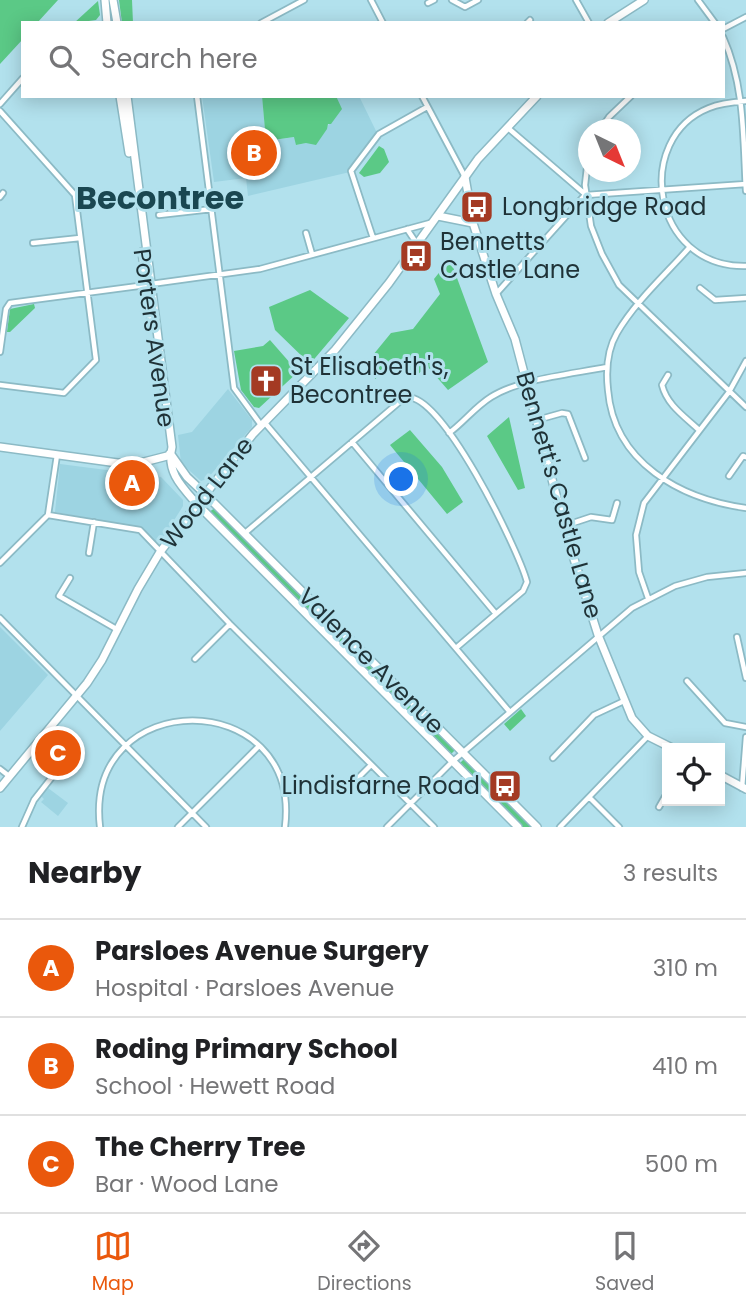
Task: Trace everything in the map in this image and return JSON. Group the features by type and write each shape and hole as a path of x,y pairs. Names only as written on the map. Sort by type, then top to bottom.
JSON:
{"main road":[{"path":"104,0 107,21"},
{"path":"114,0 117,21"},
{"path":"611,21 644,0"},
{"name":"Porters Avenue","path":"120,98 173,447 170,461 175,479 197,504"},
{"name":"Porters Avenue","path":"127,98 149,284"},
{"path":"473,223 435,219 478,159 535,98"},
{"name":"Bennett's Castle Lane","path":"465,177 473,223 496,294 515,339 564,526 598,635 632,718 648,736 662,743"},
{"name":"Wood Lane","path":"0,788 76,696 102,660 160,552 263,423 335,350 435,219"},
{"path":"0,447 136,464 171,455"},
{"name":"Porters Avenue","path":"171,455 187,477 205,494"},
{"name":"Valence Avenue","path":"205,494 537,827"},
{"name":"Valence Avenue","path":"197,504 518,827"},
{"path":"725,778 744,788"}],"street":[{"path":"265,21 304,0"},
{"path":"371,0 382,21"},
{"path":"452,0 465,7 478,0"},
{"path":"576,0 588,21"},
{"path":"698,0 714,21"},
{"path":"725,28 746,16"},
{"path":"725,42 737,74 743,101 746,191"},
{"path":"0,104 21,80"},
{"path":"197,98 234,388 509,711"},
{"path":"423,98 465,177"},
{"path":"608,119 629,98"},
{"path":"743,101 708,108 686,123 668,149 663,189 669,219 678,237 690,248 719,264 746,266"},
{"path":"373,238 351,171 379,134 427,107"},
{"path":"0,111 75,195 96,360 64,393 0,385"},
{"path":"508,128 586,195"},
{"path":"587,182 586,195 591,226 601,254 619,285 746,407"},
{"path":"496,294 586,195 746,184"},
{"path":"159,215 212,209"},
{"path":"0,300 8,305 39,298 260,269 435,219"},
{"path":"407,229 417,244"},
{"path":"306,233 312,254"},
{"path":"33,243 80,238"},
{"path":"690,248 638,305 616,335 607,367 609,401 617,429 635,455 662,478 709,502 746,508"},
{"path":"700,288 715,300 746,298"},
{"path":"0,352 8,305"},
{"path":"648,598 639,572 636,535 644,503 729,391 746,361"},
{"path":"449,433 488,398 499,392 528,383 607,367"},
{"path":"668,375 662,384 664,391 672,405 699,430"},
{"path":"245,533 408,397 417,398 465,455 494,508 525,577 526,587 523,591 456,648"},
{"path":"537,420 562,413 568,414 585,458"},
{"path":"352,442 496,614"},
{"path":"0,563 48,515 57,455"},
{"path":"729,476 743,456 746,457"},
{"path":"564,526 592,517 612,520 617,503"},
{"path":"48,515 140,530 230,624 434,827"},
{"path":"89,553 94,522"},
{"path":"387,827 453,761 509,711 598,635 648,598 675,586 746,573"},
{"path":"70,578 59,596 118,630"},
{"path":"0,618 206,827"},
{"path":"195,659 230,624"},
{"path":"737,637 746,678"},
{"path":"687,681 725,723 746,727"},
{"path":"553,758 594,715 624,701"},
{"path":"100,827 98,813 102,788 111,766 126,746 154,727 198,719 231,727 259,746 273,764 282,785 286,807 285,827"},
{"path":"560,827 648,736"},
{"path":"744,788 746,737"},
{"path":"178,827 259,746"},
{"path":"349,787 371,765"},
{"path":"0,769 9,776"},
{"path":"22,827 34,800 52,778"},
{"path":"589,797 619,827"},
{"path":"659,807 662,802"}],"shaded area":[{"path":"202,98 262,98 266,141 295,137 297,145 306,143 326,128 341,109 337,98 360,98 377,133 350,172 248,196 246,178 214,182"},
{"path":"228,389 252,420 252,427 207,479 201,481 181,463 178,435 192,432"},
{"path":"60,464 161,477 183,500 183,506 161,541 156,543 137,527 55,512"},
{"path":"0,627 48,675 0,731"},
{"path":"48,788 68,803 58,816 41,802 44,799 41,796"}],"green space":[{"path":"0,0 58,0 39,21 21,21 21,41 0,64"},
{"path":"119,0 132,0 133,21 122,21"},
{"path":"98,1 100,15 96,20 76,21"},
{"path":"262,98 337,98 342,109 331,124 328,124 316,145 296,145 294,137 266,141"},
{"path":"379,146 384,149 389,162 380,173 364,177 359,173"},
{"path":"450,259 488,362 448,390 427,366 413,376 399,360 375,379 373,355 391,333 413,329 440,294 434,279"},
{"path":"310,290 349,318 310,364 275,330 269,307"},
{"path":"34,304 35,308 7,332 10,309"},
{"path":"270,340 298,372 259,408 254,407 241,390 234,351 263,346"},
{"path":"509,417 525,488 518,490 487,436"},
{"path":"410,430 442,467 463,502 447,514 390,445"},
{"path":"215,508 455,750 450,755 209,512"},
{"path":"521,709 526,716 510,731 504,724"},
{"path":"464,759 532,827 521,827 459,764"}],"place":[{"name":"Roding Primary School","path":"254,153"},
{"name":"Longbridge Road","path":"477,207"},
{"name":"Bennetts Castle Lane","path":"416,256"},
{"name":"St Elisabeth's, Becontree","path":"266,381"},
{"name":"Parsloes Avenue Surgery","path":"132,483"},
{"name":"The Cherry Tree","path":"58,753"},
{"name":"Lindisfarne Road","path":"505,786"}],"district":[{"name":"Becontree","path":"160,198"}]}
